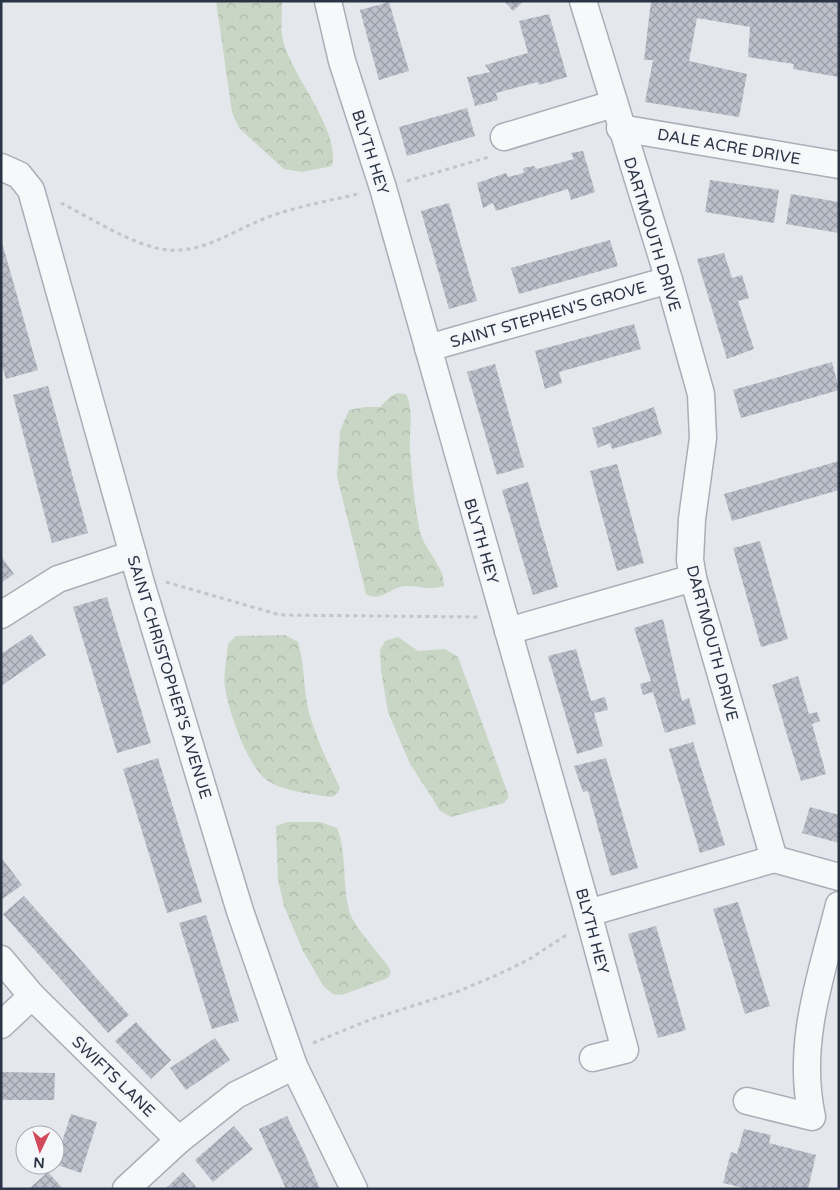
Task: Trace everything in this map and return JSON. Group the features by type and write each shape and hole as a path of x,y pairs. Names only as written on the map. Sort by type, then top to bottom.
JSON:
{"street":[{"name":"BLYTH HEY","path":"328,1 342,61 382,187 625,1050 593,1058"},
{"name":"DARTMOUTH DRIVE","path":"583,1 616,116 668,280 700,394 703,415 703,438 692,519 690,560 693,578 774,858"},
{"path":"504,137 616,116"},
{"name":"DALE ACRE DRIVE","path":"616,116 839,164"},
{"name":"SAINT CHRISTOPHER'S AVENUE","path":"1,167 11,170 26,182 35,203 132,554 240,911 291,1060 354,1189"},
{"name":"SAINT STEPHEN'S GROVE","path":"428,348 668,280"},
{"path":"1,615 58,579 132,554"},
{"path":"506,622 693,578"},
{"path":"589,917 774,858 839,877"},
{"path":"747,1101 812,1117 807,1093 806,1042 839,905"},
{"name":"SWIFTS LANE","path":"1,959 32,996 179,1140"},
{"path":"1,1025 32,996"},
{"path":"126,1189 179,1140 236,1095 291,1060"}],"path":[{"path":"35,203 53,198 139,242 164,250 176,250 210,243 280,212 382,187 498,154 504,137"},
{"path":"141,583 158,580 280,615 448,618 506,622"},
{"path":"291,1060 372,1019 459,991 497,975 528,960 589,917"}],"green space":[{"path":"216,1 282,1 282,36 286,51 322,118 329,135 333,151 332,166 302,172 284,169 239,128 232,112"},
{"path":"397,393 406,394 410,407 410,451 414,499 419,527 424,543 441,571 444,586 428,588 404,586 376,597 366,594 337,476 340,431 349,410 380,407"},
{"path":"285,635 298,642 309,712 319,741 340,788 338,793 332,797 291,790 268,781 253,764 246,752 230,710 225,682 228,644 236,636"},
{"path":"398,637 418,651 445,649 458,657 508,794 508,798 504,803 451,817 439,810 410,764 388,712 381,670 380,650 385,641"},
{"path":"287,822 320,822 337,828 342,849 346,894 351,916 388,966 391,972 388,978 342,995 333,994 324,987 303,951 284,906 278,880 276,826"}],"building":[{"path":"504,1 524,1 513,11"},
{"path":"651,1 839,1 839,77 793,69 794,64 748,57 750,27 697,18 689,61 747,74 739,117 645,102 653,60 644,60"},
{"path":"389,2 409,71 379,80 360,10"},
{"path":"549,14 567,77 539,85 538,82 496,93 498,100 475,106 467,77 490,72 485,65 528,53 519,21"},
{"path":"467,108 475,136 407,156 399,127"},
{"path":"583,151 595,192 571,200 568,189 496,211 493,203 483,208 477,183 506,173 508,177 524,173 523,168 534,166 537,169 574,159 571,153"},
{"path":"710,180 779,190 774,223 705,212"},
{"path":"791,194 839,202 839,233 786,224"},
{"path":"449,203 477,301 449,309 421,211"},
{"path":"1,239 38,370 6,379 1,363"},
{"path":"610,240 618,266 519,294 511,268"},
{"path":"724,253 732,278 742,275 749,298 738,301 754,349 727,359 697,259"},
{"path":"634,324 641,349 559,372 562,383 545,389 535,351"},
{"path":"832,362 839,390 741,418 733,390"},
{"path":"495,364 524,467 497,475 467,372"},
{"path":"48,386 88,533 52,543 13,395"},
{"path":"654,407 662,434 612,449 610,443 598,448 592,428"},
{"path":"839,461 839,490 732,521 724,494"},
{"path":"617,464 644,563 617,571 590,471"},
{"path":"528,482 558,587 533,595 502,490"},
{"path":"760,541 788,639 761,647 733,548"},
{"path":"1,556 14,574 1,583"},
{"path":"107,597 151,743 117,753 73,607"},
{"path":"663,619 682,701 689,698 696,724 665,733 653,692 643,695 640,684 651,681 634,628"},
{"path":"31,634 46,655 1,686 1,654"},
{"path":"576,649 591,701 605,697 608,710 594,713 603,746 577,754 548,656"},
{"path":"798,676 809,714 817,712 820,721 812,724 826,774 801,781 772,685"},
{"path":"693,742 725,845 700,853 669,749"},
{"path":"158,758 202,902 167,913 123,769"},
{"path":"606,758 638,868 611,876 588,791 583,792 574,766"},
{"path":"810,807 839,815 839,843 802,833"},
{"path":"1,857 22,885 1,900"},
{"path":"24,896 129,1015 108,1033 3,914"},
{"path":"738,902 770,1006 745,1014 713,909"},
{"path":"206,915 239,1021 212,1029 179,923"},
{"path":"656,926 686,1030 658,1038 628,934"},
{"path":"136,1022 171,1060 151,1079 115,1041"},
{"path":"215,1038 230,1060 186,1090 170,1068"},
{"path":"1,1072 55,1073 54,1100 1,1100"},
{"path":"71,1114 97,1122 81,1173 65,1167 65,1133"},
{"path":"287,1116 320,1189 286,1189 259,1129"},
{"path":"234,1126 253,1149 213,1182 195,1160"},
{"path":"744,1129 771,1135 769,1143 816,1155 808,1189 748,1189 723,1183 731,1152 737,1154"},
{"path":"183,1172 198,1189 165,1189"},
{"path":"45,1175 51,1175 63,1189 30,1189"}]}
